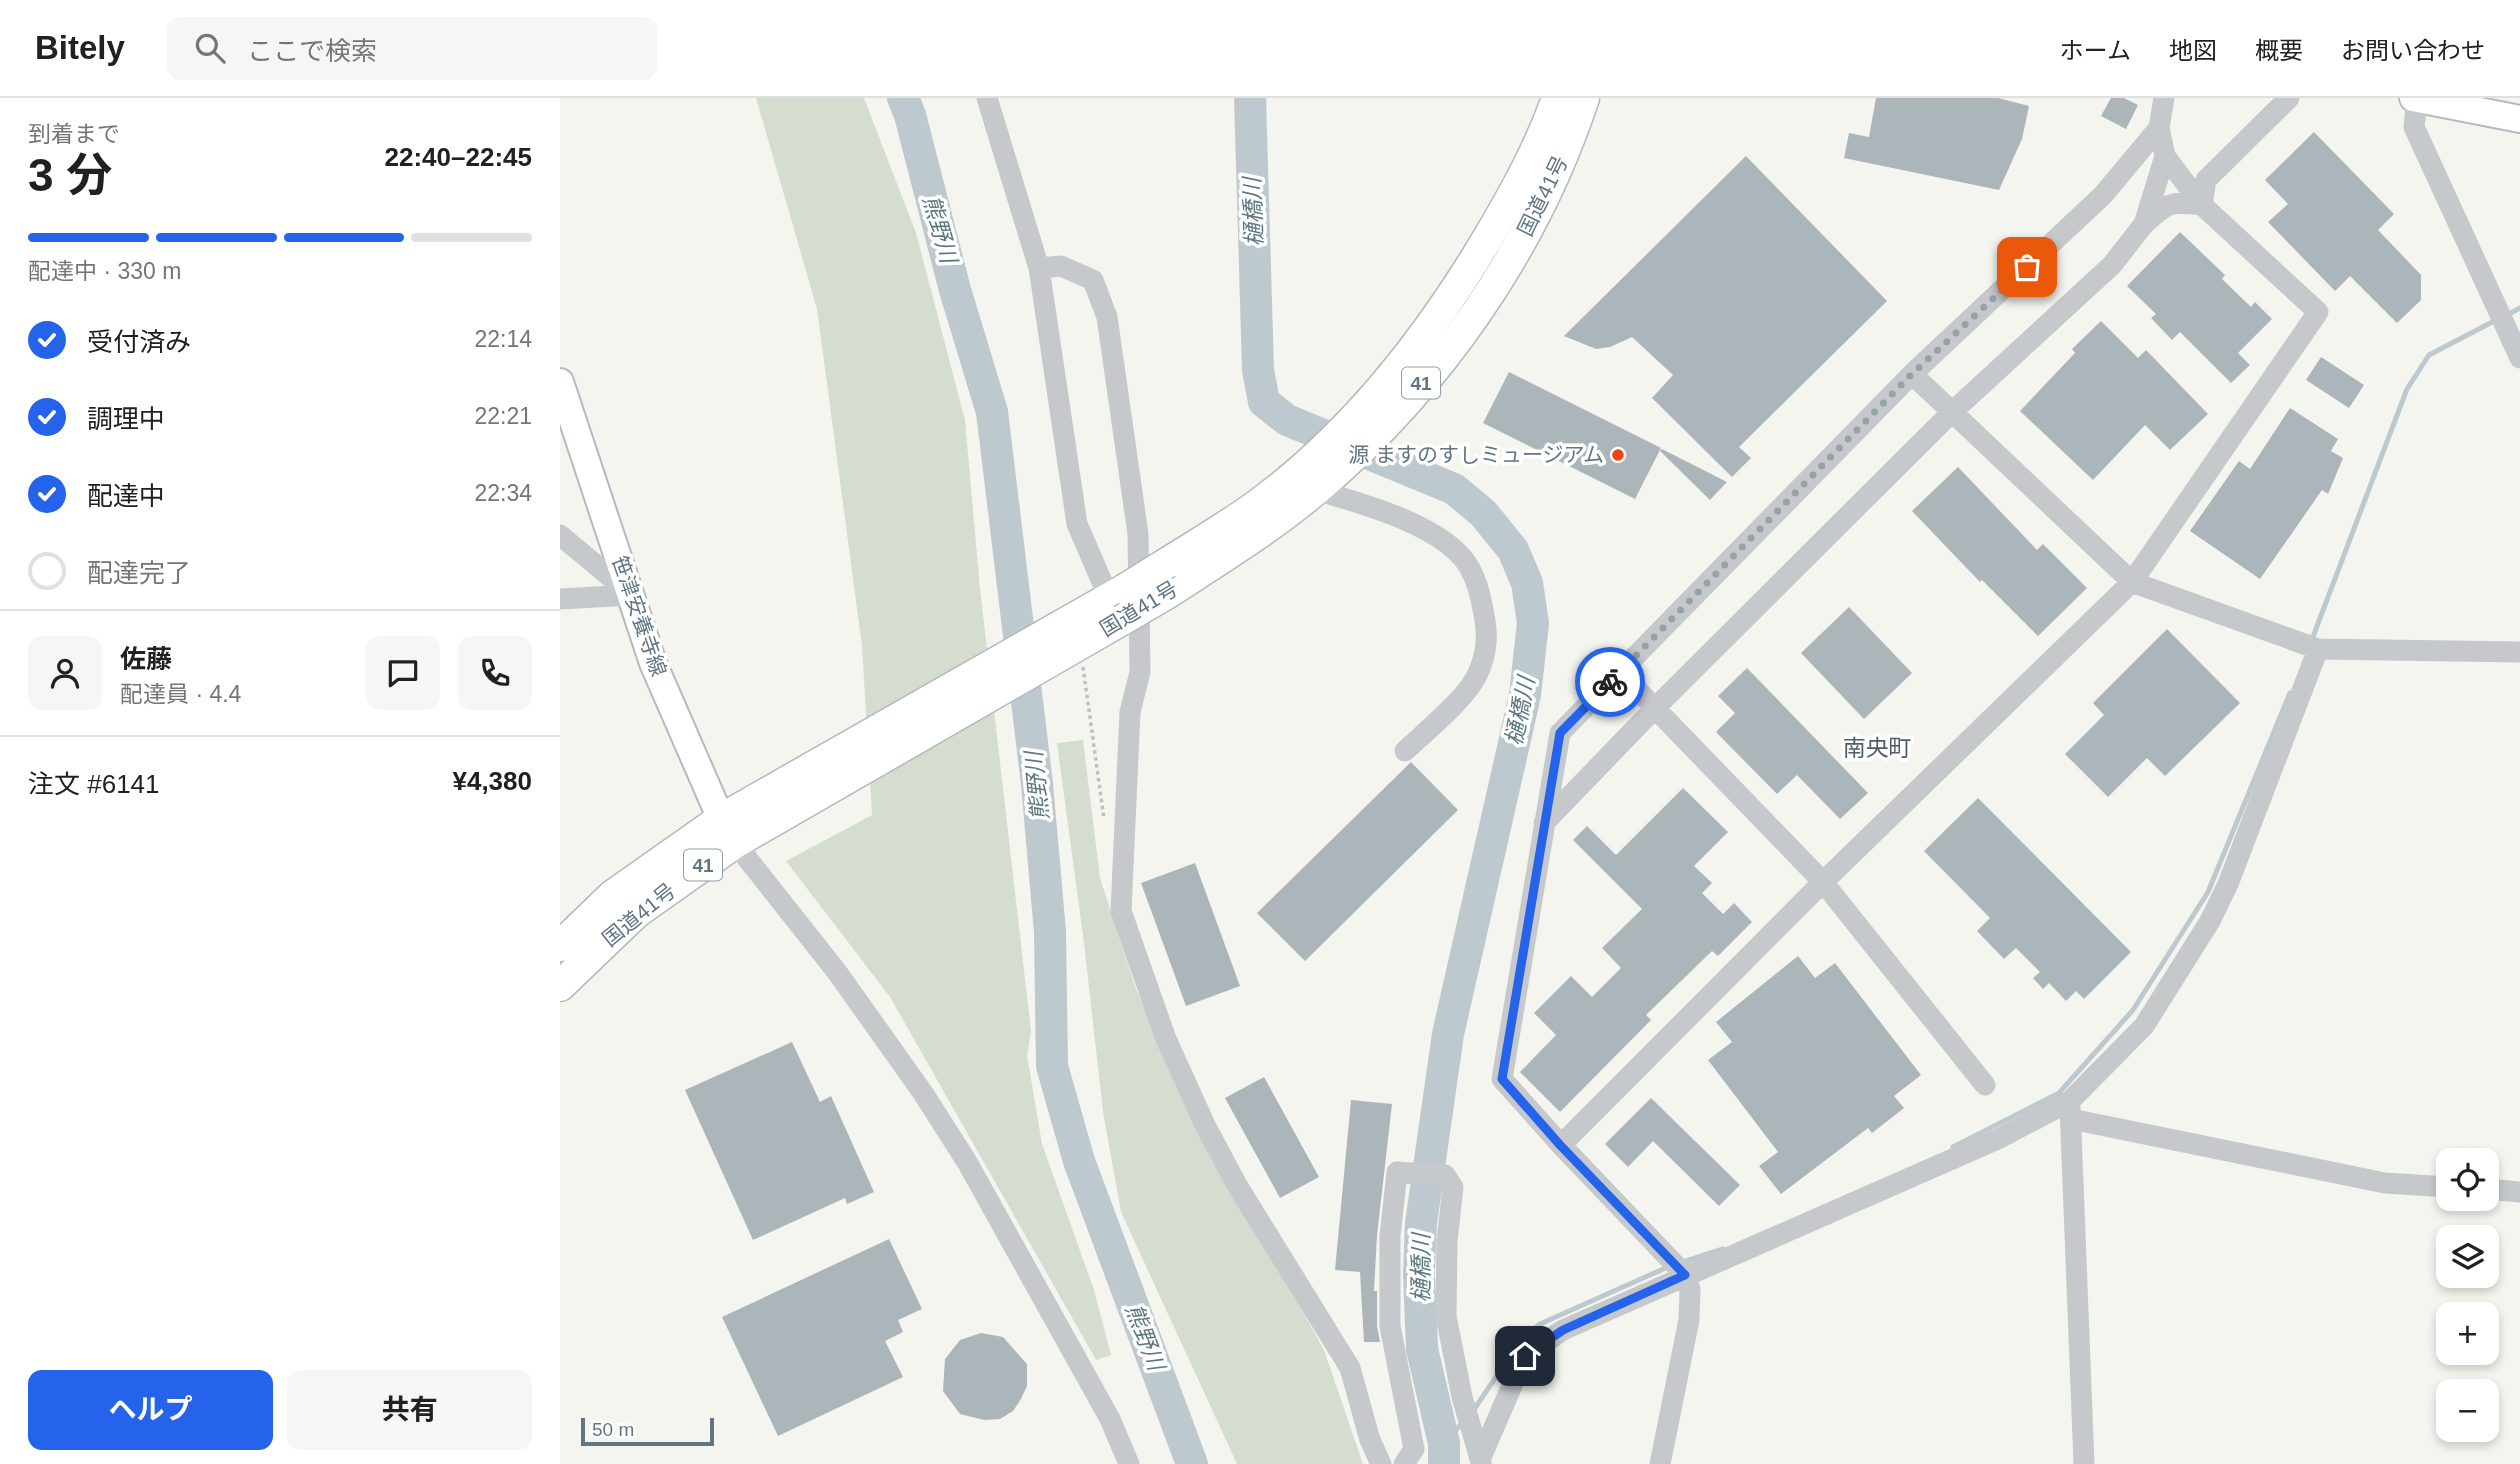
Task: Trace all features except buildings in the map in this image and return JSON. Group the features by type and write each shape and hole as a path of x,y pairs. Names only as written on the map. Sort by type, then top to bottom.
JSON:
{"highway":[{"name":"国道41号","path":"1168,578 1343,430 1394,376 1458,289 1502,214 1546,131 1557,98"},
{"name":"国道41号","path":"560,946 613,895 862,753 1071,639 1119,602 1268,527 1317,490 1370,441 1408,400 1485,300 1532,223 1568,145 1584,98"},
{"name":"国道41号","path":"560,986 575,969 728,831"}],"main road":[{"path":"2415,98 2520,119"},
{"name":"笹津安養寺線","path":"560,382 653,663 728,831"}],"street":[{"path":"987,98 1039,268 1077,524 1119,602"},
{"path":"1560,1145 1823,882 2132,582 2318,312 2202,205 2165,156 2159,128 2164,98"},
{"path":"2202,205 2206,180 2289,98"},
{"path":"2415,98 2414,127 2520,358"},
{"path":"1660,1464 1689,1321 1690,1289 1685,1275 1560,1145 1502,1079 1560,733 1912,374 2103,195 2159,128"},
{"path":"2144,224 2165,156"},
{"path":"1544,823 1656,707 1951,413 2112,265 2144,224 2166,205 2202,205"},
{"path":"1039,268 1061,266 1093,280 1107,317 1138,534 1140,672 1130,712 1121,911 1166,1039 1206,1127 1237,1185 1350,1368 1370,1440 1381,1464"},
{"path":"1912,374 2132,582 2318,649 2520,652"},
{"path":"1317,490 1366,505 1432,532 1462,557 1480,591 1488,635 1478,674 1452,707 1405,751"},
{"path":"560,535 632,595"},
{"path":"560,599 632,595"},
{"path":"1481,1461 1525,1356 1563,1330 2070,1110 2144,1026 2210,921 2228,884 2318,649"},
{"path":"1620,672 1823,882 1984,1086"},
{"path":"728,831 837,972 923,1093 967,1162 1110,1419 1129,1464"},
{"path":"2070,1110 2385,1183 2436,1186"},
{"path":"2070,1110 2084,1464"},
{"path":"1404,1464 1414,1449 1390,1326 1390,1236 1397,1172 1445,1175 1454,1187 1447,1241 1446,1316 1462,1397 1481,1461"},
{"path":"2499,1190 2520,1192"}],"path":[{"path":"1071,639 1105,826"}],"shaded area":[{"path":"756,98 864,98 916,233 965,420 980,589 1031,1031 1027,1055 1042,1144 1094,1290 1111,1355 1096,1360 890,997 786,861 872,815 862,646 817,309"},
{"path":"1083,740 1100,878 1136,989 1193,1114 1324,1350 1363,1464 1237,1464 1121,1212 1103,1112 1057,743"}],"waterway":[{"name":"熊野川","path":"903,98 910,115 955,290 992,412 1037,784 1050,932 1052,1066 1079,1161 1192,1464"},
{"name":"樋橋川","path":"1250,98 1258,370 1264,402 1287,420 1454,489 1483,513 1513,550 1527,583 1533,623 1525,695 1448,1034 1421,1223 1419,1274 1422,1349 1444,1443 1444,1464"},
{"path":"2507,315 2520,308"},
{"path":"2311,642 2407,389 2429,355 2498,319"},
{"path":"1953,1147 2059,1093 2133,1010 2208,892 2290,693"},
{"path":"1680,1263 1723,1249"},
{"path":"1473,1411 1521,1340 1540,1324 1670,1266"},
{"path":"1444,1443 1462,1423"}],"way so far":[{"path":"1610,682 1912,374 2027,267"}],"place":[{"name":"源 ますのすしミュージアム","path":"1618,455"}],"district":[{"name":"南央町","path":"1877,748"}],"route":[{"path":"1525,1356 1563,1330 1685,1275 1560,1145 1502,1079 1560,733 1610,682"}]}
